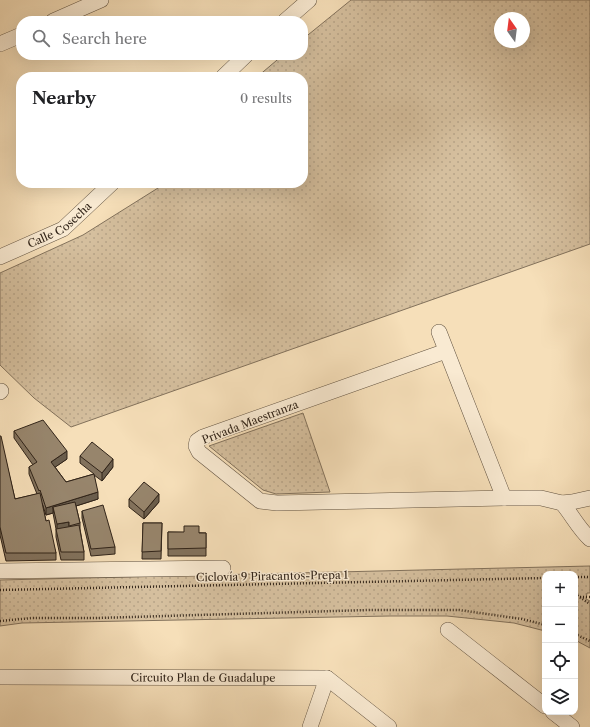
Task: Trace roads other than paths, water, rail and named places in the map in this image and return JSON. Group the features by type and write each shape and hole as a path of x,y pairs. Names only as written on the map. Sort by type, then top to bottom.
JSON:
{"street":[{"path":"64,16 101,0"},
{"path":"291,16 309,0"},
{"path":"0,44 16,37"},
{"path":"228,72 241,60"},
{"name":"Calle Cosecha","path":"0,257 63,229 107,188"},
{"path":"439,332 504,498"},
{"name":"Privada Maestranza","path":"446,351 203,437 197,441 196,446 199,452 260,501 277,503 542,498 562,503 586,499"},
{"path":"574,517 574,510 578,504 586,499"},
{"path":"562,503 574,517 581,530 590,539"},
{"path":"0,571 223,568"},
{"path":"448,630 542,704"},
{"name":"Circuito Plan de Guadalupe","path":"0,677 327,678"},
{"path":"310,727 327,678 390,727"},
{"path":"557,715 572,727"}]}
